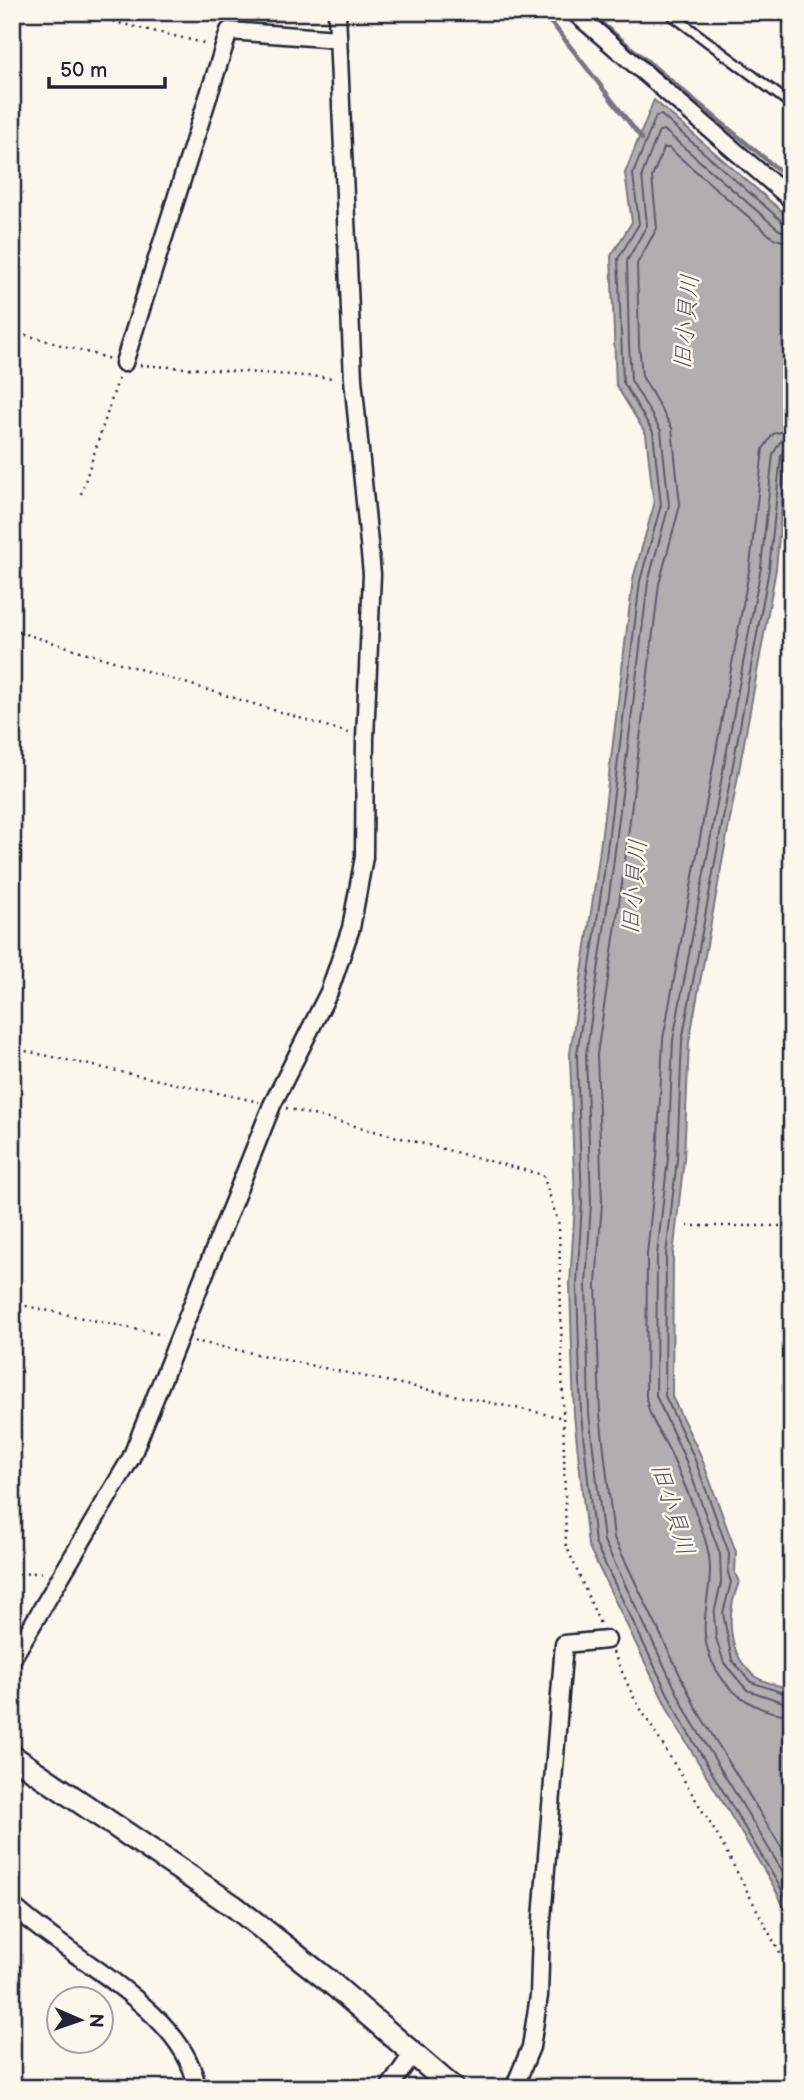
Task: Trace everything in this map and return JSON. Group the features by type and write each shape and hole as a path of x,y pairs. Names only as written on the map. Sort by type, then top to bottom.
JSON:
{"street":[{"path":"12,1659 131,1458 272,1105 329,992 351,928 364,857 371,547 353,379 337,12"},
{"path":"575,12 792,200"},
{"path":"124,363 229,31 338,38"},
{"path":"514,2088 531,2047 539,1996 541,1931 564,1644 607,1640"},
{"path":"12,1756 235,1907 329,1981 453,2088"},
{"path":"12,1905 117,1982 156,2020 184,2049 195,2070 197,2088"},
{"path":"389,2088 413,2053"}],"lane":[{"path":"668,12 792,105"}],"path":[{"path":"72,12 222,48"},
{"path":"772,12 792,27"},
{"path":"12,331 124,363 353,379"},
{"path":"81,494 124,363"},
{"path":"12,630 365,738"},
{"path":"543,1175 559,1224 566,1545 633,1696 719,1838 792,1976"},
{"path":"687,1226 792,1226"},
{"path":"12,1303 564,1418"},
{"path":"12,1575 66,1570"}],"water":[{"path":"654,100 792,220 792,391 776,569 689,1042 684,1159 673,1255 672,1397 700,1454 736,1552 735,1573 739,1582 732,1607 731,1632 734,1645 746,1668 756,1677 792,1690 792,1923 773,1885 674,1722 588,1545 574,1415 570,1284 575,1204 570,1054 598,865 633,579 654,505 646,434 616,385 611,256 632,222 625,173"}],"waterway":[{"name":"旧小貝川","path":"539,12 555,27 642,139"},
{"path":"588,12 792,181"}]}
